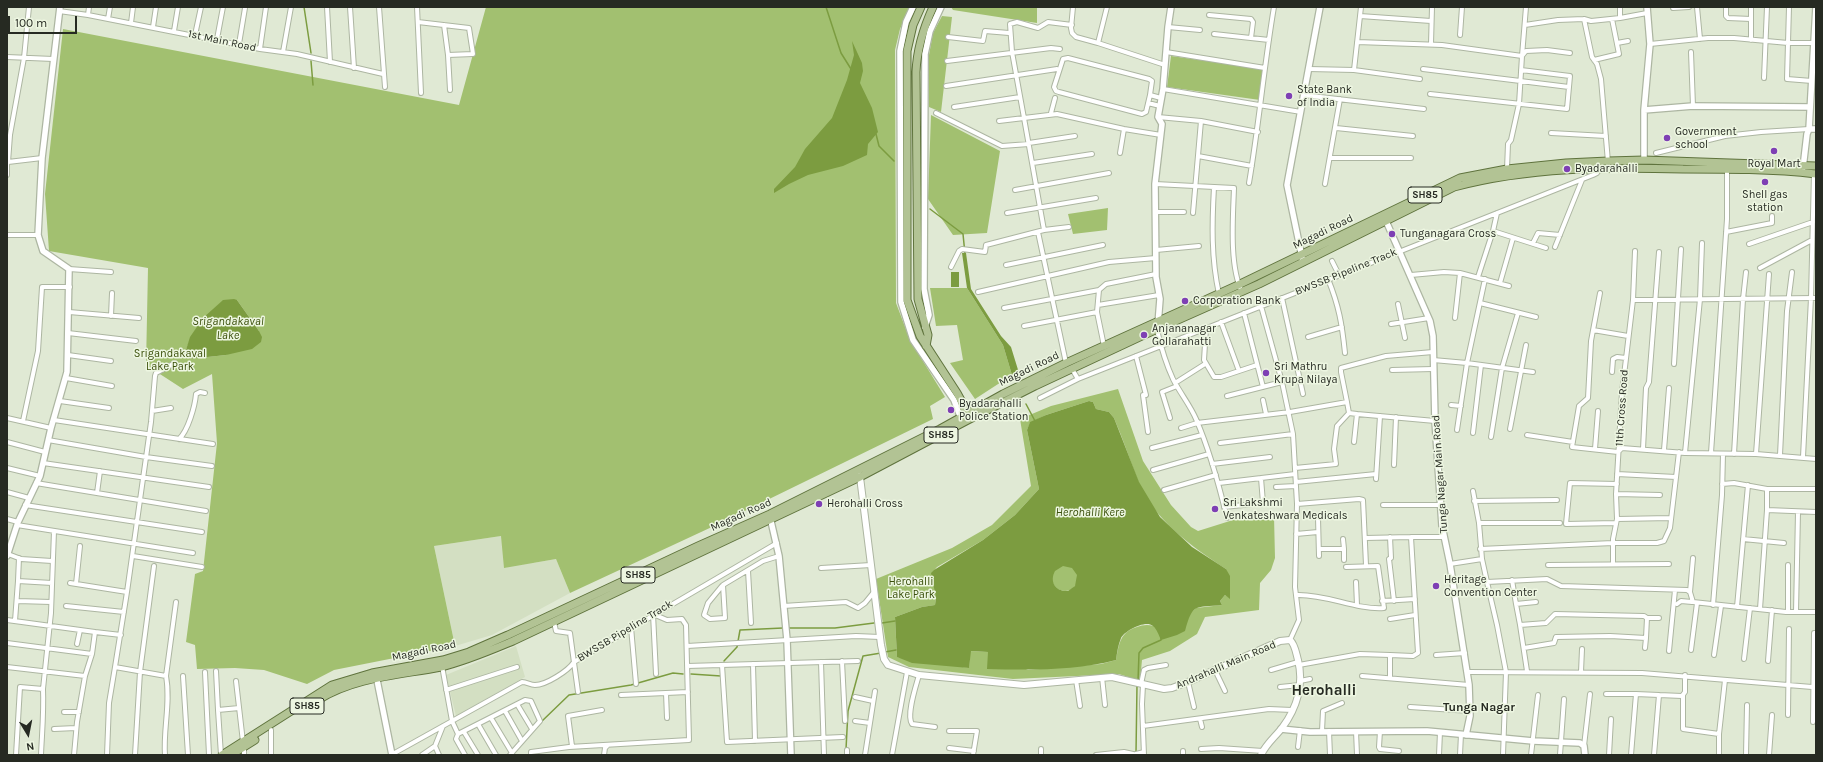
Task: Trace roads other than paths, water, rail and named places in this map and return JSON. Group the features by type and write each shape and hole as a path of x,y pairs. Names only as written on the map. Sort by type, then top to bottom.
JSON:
{"main road":[{"path":"921,7 913,25 907,51 907,300 920,336 963,404 964,417"},
{"path":"926,346 928,335 918,299 916,72 917,52 923,28 933,7"},
{"name":"Magadi Road","path":"231,755 338,689 376,676 442,666 473,658 554,622 858,474 941,432 964,417 1023,388 1066,363 1219,294 1300,254 1454,187 1486,179 1644,160 1803,168 1815,171"},
{"name":"Magadi Road","path":"1023,388 1072,370 1242,292 1303,262 1460,178 1507,169 1566,163 1598,165"},
{"name":"Magadi Road","path":"1608,164 1727,169 1803,168"},
{"path":"858,474 880,637"},
{"name":"Magadi Road","path":"221,755 244,748 332,685 443,660 469,652 770,517"},
{"name":"Andrahalli Main Road","path":"880,637 884,659 888,665 919,675 1013,685 1032,685 1102,677 1118,677 1140,684 1168,689 1188,682 1280,641 1290,640 1294,645 1299,664 1300,683 1296,703 1281,729 1262,753"}],"street":[{"path":"7,175 8,135 24,58 29,7"},
{"path":"88,15 89,7"},
{"path":"108,19 110,7"},
{"path":"131,23 133,7"},
{"path":"153,27 156,7"},
{"path":"174,31 178,7"},
{"path":"195,35 201,7"},
{"path":"217,40 223,7"},
{"path":"260,49 266,7"},
{"path":"283,52 291,7"},
{"path":"327,7 330,62"},
{"path":"350,7 354,68"},
{"path":"379,7 384,87"},
{"path":"417,7 421,93"},
{"path":"914,7 906,22 900,50 901,302 913,340 964,417"},
{"path":"925,327 929,314 924,289 925,54 930,31 941,7"},
{"path":"1073,7 1072,33 1076,37 1164,65"},
{"path":"1098,43 1107,7"},
{"path":"1171,7 1164,65 1163,89 1158,117 1162,124 1156,165 1155,184 1156,274 1159,295 1157,330 1161,346 1176,384 1202,435 1216,475 1227,518"},
{"path":"1249,183 1262,106 1268,40 1274,7"},
{"path":"1303,262 1300,254 1287,185 1320,7"},
{"path":"1354,70 1361,7"},
{"path":"1431,44 1432,7"},
{"path":"1460,35 1462,7"},
{"path":"1507,169 1508,144 1511,140 1521,82 1526,7"},
{"path":"1620,7 1620,18"},
{"path":"1673,8 1689,7"},
{"path":"1697,7 1700,39"},
{"path":"1726,7 1726,16 1728,18 1751,19"},
{"path":"1751,7 1751,40"},
{"path":"1764,78 1766,7"},
{"path":"1789,7 1787,79 1812,81"},
{"path":"1803,168 1807,134 1809,129 1810,107 1814,97 1812,81 1816,7"},
{"path":"239,44 245,8"},
{"path":"60,9 42,158 38,235 43,251 69,269 111,272"},
{"name":"1st Main Road","path":"60,9 260,49 283,52 383,74"},
{"path":"1525,25 1558,20 1584,19 1591,21 1612,19 1647,10 1650,44 1644,110 1644,160"},
{"path":"1209,15 1251,19 1253,22 1251,38"},
{"path":"1360,16 1431,21"},
{"path":"1584,19 1592,57 1598,67 1600,79 1608,164"},
{"path":"1594,60 1618,55 1612,19"},
{"path":"418,22 469,28 473,54 448,55"},
{"path":"1044,230 1012,52 1010,24 1017,22 1038,28 1048,22 1072,25"},
{"path":"444,25 448,55 450,90"},
{"path":"1168,27 1200,30"},
{"path":"948,37 982,41 985,31 1010,33"},
{"path":"1214,34 1268,40"},
{"path":"1650,44 1700,39 1734,38 1766,42 1814,43"},
{"path":"1617,43 1628,41"},
{"path":"1358,42 1431,44 1522,56"},
{"path":"947,61 1012,52 1051,48 1060,49"},
{"path":"1522,56 1526,51 1547,50 1570,53"},
{"path":"1166,52 1265,68"},
{"path":"1690,52 1692,106"},
{"path":"7,57 54,59"},
{"path":"1068,58 1149,79 1152,81 1148,103 1146,112 1142,114 1056,91 1054,87 1063,59 1068,58"},
{"path":"946,86 1057,69"},
{"path":"1309,69 1354,70 1420,79"},
{"path":"1423,70 1569,87"},
{"path":"1430,94 1567,109 1570,76 1521,70"},
{"path":"1163,89 1301,112"},
{"path":"1304,95 1424,109"},
{"path":"1150,96 1161,98"},
{"path":"954,107 1020,97"},
{"path":"1051,113 1056,98"},
{"path":"1325,184 1331,158 1340,99"},
{"path":"1148,103 1160,106"},
{"path":"1644,110 1692,106 1810,107"},
{"path":"936,113 1002,146 1075,136"},
{"path":"999,121 1051,113 1124,129 1161,135"},
{"path":"1158,117 1201,121 1258,132"},
{"path":"1193,213 1201,121"},
{"path":"1336,128 1413,136"},
{"path":"1120,153 1124,129"},
{"path":"1656,153 1725,136 1761,132 1816,129"},
{"path":"1551,133 1606,136"},
{"path":"1033,163 1092,154"},
{"path":"1198,156 1252,166"},
{"path":"8,162 42,158"},
{"path":"1331,158 1411,158"},
{"name":"BWSSB Pipeline Track","path":"1040,398 1078,379 1398,251 1582,180 1597,173 1598,165"},
{"path":"1711,453 1726,232 1727,169"},
{"path":"1803,458 1814,298 1812,240 1815,171"},
{"path":"1015,190 1110,173"},
{"path":"1555,247 1582,180"},
{"path":"1155,184 1234,188 1234,248 1238,285 1242,292"},
{"path":"1214,187 1212,240 1215,277 1219,294"},
{"path":"1007,213 1096,198"},
{"path":"1156,212 1184,212"},
{"path":"1478,277 1493,231 1496,213"},
{"path":"1726,232 1772,223 1772,216"},
{"name":"Tunga Nagar Main Road","path":"1386,217 1398,251 1411,275 1429,318 1433,336 1435,420 1440,505 1444,537 1468,672 1470,711 1464,735"},
{"path":"1749,244 1813,222"},
{"path":"951,267 962,249 985,252 986,245 1044,230 1068,227"},
{"path":"1493,231 1546,248"},
{"path":"1038,232 1046,276 1066,363"},
{"path":"1533,243 1538,233 1560,235"},
{"path":"7,235 38,235"},
{"path":"1500,284 1513,238"},
{"path":"1760,268 1812,240"},
{"path":"1685,453 1700,299 1702,243"},
{"path":"1006,265 1103,245"},
{"path":"1156,250 1199,246"},
{"path":"1674,364 1681,249"},
{"name":"11th Cross Road","path":"1613,564 1613,543 1617,521 1616,494 1622,385 1633,300 1635,251"},
{"path":"1642,450 1646,388 1649,382 1659,252"},
{"path":"978,292 1109,262 1156,258"},
{"path":"1332,261 1339,275"},
{"path":"52,561 19,558 7,555 17,524 28,498 40,476 51,428 66,378 70,287 69,269"},
{"path":"1411,275 1444,272 1460,273 1509,286"},
{"path":"1734,454 1743,299 1746,272"},
{"path":"1780,455 1788,299 1792,272"},
{"path":"1455,318 1460,273"},
{"path":"1004,308 1099,290 1106,284 1156,274"},
{"path":"1756,454 1768,274"},
{"path":"1328,279 1338,304 1345,353"},
{"path":"1458,430 1468,363 1485,279"},
{"path":"22,421 38,351 42,287 70,287"},
{"path":"1099,290 1097,312 1104,346"},
{"path":"110,316 112,293"},
{"path":"1600,293 1593,330 1588,398 1579,406 1572,447 1618,452 1622,448 1664,450 1685,453 1780,455 1816,459"},
{"path":"1098,305 1159,295"},
{"path":"1282,298 1303,394"},
{"path":"1633,300 1814,298"},
{"path":"1480,303 1536,317"},
{"path":"1398,304 1404,338"},
{"path":"1261,306 1290,412 1293,434 1296,484 1295,587 1299,620 1290,640"},
{"path":"69,312 139,318"},
{"path":"1024,326 1097,312"},
{"path":"1244,313 1263,387"},
{"path":"1491,436 1502,368 1518,313"},
{"path":"1391,324 1429,318"},
{"path":"1221,322 1239,371"},
{"path":"1308,337 1342,327"},
{"path":"1206,328 1205,364 1212,376 1216,378 1257,365"},
{"path":"1593,330 1628,336"},
{"path":"68,333 136,341"},
{"path":"1510,429 1526,345"},
{"path":"1295,468 1336,464 1334,449 1337,426 1348,413 1341,368 1386,356 1433,352"},
{"path":"68,355 111,361"},
{"path":"1136,356 1146,395 1143,395 1148,432"},
{"path":"1612,372 1613,359 1617,357 1626,358"},
{"path":"1433,360 1533,372"},
{"path":"107,755 109,703 138,523 155,376 156,373 174,363"},
{"path":"1170,418 1162,392 1205,364"},
{"path":"1473,433 1481,365"},
{"path":"1392,370 1433,369"},
{"path":"1072,370 1078,379"},
{"path":"66,378 112,386"},
{"path":"1227,396 1282,382"},
{"path":"1664,450 1669,388"},
{"path":"179,439 185,434 196,402 196,394 200,392 205,393"},
{"path":"1263,400 1266,414"},
{"path":"60,401 109,408"},
{"path":"1181,428 1197,423 1290,412 1347,402"},
{"path":"1451,405 1461,406"},
{"path":"152,411 171,408"},
{"path":"1595,449 1598,411"},
{"path":"1348,413 1435,420"},
{"path":"1354,442 1357,414"},
{"path":"1376,480 1380,416"},
{"path":"1394,465 1396,417"},
{"path":"7,418 51,428"},
{"path":"54,420 213,444"},
{"path":"1220,443 1293,434"},
{"path":"1152,448 1202,435"},
{"path":"1527,435 1573,442"},
{"path":"48,440 146,457 212,466"},
{"path":"7,442 45,452"},
{"path":"1480,549 1613,543 1657,543 1664,541 1668,535 1671,518 1679,452"},
{"path":"1153,470 1209,454"},
{"path":"1713,605 1723,454"},
{"path":"1212,464 1270,456"},
{"path":"43,463 209,488"},
{"path":"7,468 40,476"},
{"path":"97,493 100,471"},
{"path":"1218,483 1295,474"},
{"path":"1276,487 1376,474"},
{"path":"1617,474 1676,477"},
{"path":"1164,490 1216,475"},
{"path":"1224,507 1263,503 1261,478"},
{"path":"36,483 206,511"},
{"path":"1617,484 1570,483 1566,524 1671,518"},
{"path":"1722,484 1748,485 1767,489 1816,489"},
{"path":"1737,607 1748,485"},
{"path":"1760,609 1767,510 1767,489"},
{"path":"1473,491 1479,523 1480,549 1506,672 1502,755"},
{"path":"7,492 28,498"},
{"path":"1616,494 1660,495"},
{"path":"1296,504 1362,500 1364,504 1366,566"},
{"path":"1474,501 1557,500"},
{"path":"25,505 202,532"},
{"path":"1383,505 1440,505"},
{"path":"1767,510 1816,512"},
{"path":"1796,612 1798,512"},
{"path":"770,517 779,556 785,623 791,755"},
{"path":"1318,518 1319,556"},
{"path":"7,519 17,524 54,531 193,553"},
{"path":"1479,523 1560,523"},
{"path":"41,755 44,722 43,689 51,602 54,531"},
{"path":"1296,534 1318,532"},
{"path":"1390,537 1391,558 1389,560 1394,600"},
{"path":"1271,670 1360,654 1413,656 1418,653 1412,537"},
{"path":"1365,538 1444,537"},
{"path":"1343,539 1344,560"},
{"path":"1743,539 1784,543"},
{"name":"BWSSB Pipeline Track","path":"391,755 522,682 533,685 539,684 566,671 574,662 631,627 777,543"},
{"path":"76,584 80,546"},
{"path":"1319,549 1344,549"},
{"path":"758,553 763,561"},
{"path":"133,556 202,567"},
{"path":"718,577 722,586 725,618 710,619 704,615 705,608 722,586 763,561 779,556"},
{"path":"15,621 19,558"},
{"path":"1692,602 1690,592 1693,558"},
{"path":"1450,564 1482,559"},
{"path":"1548,564 1669,564"},
{"path":"1788,564 1788,612"},
{"path":"821,568 871,565"},
{"path":"135,755 140,672 154,566"},
{"path":"1297,595 1319,596 1358,605 1384,608 1378,566 1346,567"},
{"path":"748,571 750,623"},
{"path":"1487,582 1547,579 1560,586 1675,590 1690,592"},
{"path":"1512,580 1527,671"},
{"path":"18,581 52,583"},
{"path":"1356,582 1358,605"},
{"path":"70,583 127,592"},
{"path":"1669,651 1675,590"},
{"path":"783,606 846,602 858,608 865,603 874,592"},
{"path":"1382,601 1415,599"},
{"path":"1677,604 1681,600 1721,606 1788,612 1816,612"},
{"path":"17,601 51,602"},
{"path":"165,755 164,740 168,687 166,676 176,602"},
{"path":"1516,604 1536,602"},
{"path":"1691,650 1697,603"},
{"path":"66,606 124,612"},
{"path":"1714,655 1721,606"},
{"path":"1744,659 1750,608"},
{"path":"1768,661 1772,610"},
{"path":"531,755 531,752 572,746 690,740 686,626 684,620 682,619 667,620 653,614 656,674"},
{"path":"1520,626 1546,623 1554,614 1644,616 1647,618 1659,618"},
{"path":"1390,619 1415,615"},
{"path":"1645,648 1647,618"},
{"path":"7,620 120,635"},
{"path":"554,622 556,631 570,633 578,692"},
{"path":"631,627 636,684"},
{"path":"1788,715 1789,629"},
{"path":"77,644 80,630"},
{"path":"74,755 78,712 85,676 92,654 95,632"},
{"path":"1813,722 1812,687 1814,633 1816,633"},
{"path":"687,646 856,636 880,637"},
{"path":"1524,648 1554,643 1556,637 1610,636 1646,638"},
{"path":"7,643 92,654"},
{"path":"1581,672 1582,649"},
{"path":"1436,655 1465,653"},
{"path":"1390,655 1390,678"},
{"path":"842,661 844,722"},
{"path":"687,666 858,661"},
{"path":"821,662 824,755"},
{"path":"753,664 755,741"},
{"path":"722,665 727,742 843,737"},
{"path":"1098,755 1124,752 1144,754 1140,684 1144,670 1166,665"},
{"path":"442,666 452,721 458,734 456,740 465,755"},
{"path":"7,667 85,676"},
{"path":"446,690 517,667"},
{"path":"115,668 166,676"},
{"path":"216,670 221,755"},
{"path":"1215,670 1226,691"},
{"path":"1468,672 1527,671 1642,673 1812,687"},
{"path":"205,672 209,755"},
{"path":"892,755 906,672"},
{"path":"919,675 910,712 910,719 912,724 935,727"},
{"path":"183,676 188,755"},
{"path":"376,676 391,755"},
{"path":"1362,676 1469,685"},
{"path":"1685,676 1685,692 1683,695 1683,729 1719,734"},
{"path":"1102,677 1105,704"},
{"path":"1280,687 1300,683 1310,678"},
{"path":"1076,680 1080,706"},
{"path":"1719,755 1719,734 1725,680"},
{"path":"236,681 244,748"},
{"path":"1188,682 1194,707"},
{"path":"16,755 20,687 43,689"},
{"path":"865,755 875,691"},
{"path":"621,695 688,692"},
{"path":"666,693 667,718"},
{"path":"1530,755 1538,694"},
{"path":"1585,755 1584,746 1590,694"},
{"path":"1606,694 1683,695"},
{"path":"1631,755 1636,694"},
{"path":"1654,755 1659,695"},
{"path":"855,697 873,701"},
{"path":"1560,755 1564,699"},
{"path":"458,734 525,700 531,701 540,720 511,754 491,718"},
{"path":"1322,731 1323,711 1342,703"},
{"path":"517,704 532,730"},
{"path":"1746,755 1747,705"},
{"path":"1410,707 1470,711"},
{"path":"218,710 239,708"},
{"path":"504,710 522,741"},
{"path":"572,746 568,716 602,710"},
{"path":"1143,726 1269,710 1292,710"},
{"path":"64,712 78,712"},
{"path":"1769,755 1772,715"},
{"path":"1200,719 1202,728"},
{"path":"1609,755 1611,719"},
{"path":"855,721 870,723"},
{"path":"478,724 496,755"},
{"path":"422,755 435,746 444,726"},
{"path":"54,729 76,728"},
{"path":"1281,729 1322,731 1440,732 1533,741 1580,743 1584,746"},
{"path":"271,730 272,755"},
{"path":"1298,747 1300,730"},
{"path":"949,748 973,753 977,731 950,731"},
{"path":"1329,731 1330,755"},
{"path":"1356,731 1357,755"},
{"path":"1380,731 1380,749 1399,751"},
{"path":"464,732 478,755"},
{"path":"1439,755 1440,732"},
{"path":"1460,755 1464,735"},
{"path":"604,755 605,748 608,744"},
{"path":"435,746 439,755"},
{"path":"1201,749 1219,748 1262,753"},
{"path":"1040,749 1041,755"}],"water":[{"path":"852,41 862,63 863,71 860,83 872,108 878,132 868,144 867,155 843,166 808,175 774,193 774,189 795,167 805,149 832,118 847,80 854,55"},
{"path":"962,253 966,253 971,289 1001,336 1011,347 1019,373 1012,375 1003,345 967,288"},
{"path":"951,272 959,272 959,287 951,287"},
{"name":"Srigandakaval Lake","path":"223,300 237,300 259,331 262,337 261,342 252,349 226,355 189,359 185,353 190,337 203,318"},
{"name":"Herohalli Kere","path":"1089,401 1093,402 1096,409 1109,412 1114,418 1139,482 1160,517 1192,547 1226,569 1230,576 1230,599 1225,595 1220,601 1222,605 1196,608 1190,615 1185,631 1161,640 1156,629 1150,624 1141,625 1131,629 1121,638 1116,660 1100,664 1052,669 987,669 988,652 971,651 969,668 912,663 897,657 895,617 922,607 935,605 936,598 931,573 983,540 1015,515 1039,489 1027,430 1030,422 1046,415","holes":["1063,566 1072,568 1077,575 1075,586 1068,591 1060,590 1053,582 1053,575 1055,571"]}],"waterway":[{"path":"304,7 311,53"},
{"path":"826,7 841,53 851,69"},
{"path":"311,61 313,85"},
{"path":"876,134 879,146 894,161"},
{"path":"930,209 963,234 965,254"},
{"path":"1026,404 1035,421"},
{"path":"882,623 895,621"},
{"path":"787,628 835,628 874,623"},
{"path":"724,661 737,647 740,630 783,628"},
{"path":"1138,681 1139,653 1143,648 1161,640 1161,638"},
{"path":"885,652 896,650"},
{"path":"846,749 848,711 863,656 881,653"},
{"path":"541,722 569,695 631,685 673,673 683,674"},
{"path":"691,674 721,676"},
{"path":"1136,753 1137,685"}],"place":[{"name":"State Bank of India","path":"1289,96"},
{"name":"Government school","path":"1667,138"},
{"name":"Royal Mart","path":"1774,151"},
{"name":"Byadarahalli","path":"1567,169"},
{"name":"Shell gas station","path":"1765,182"},
{"name":"Tunganagara Cross","path":"1392,234"},
{"name":"Corporation Bank","path":"1185,301"},
{"name":"Anjananagar Gollarahatti","path":"1144,335"},
{"name":"Sri Mathru Krupa Nilaya","path":"1266,373"},
{"name":"Byadarahalli Police Station","path":"951,410"},
{"name":"Herohalli Cross","path":"819,504"},
{"name":"Sri Lakshmi Venkateshwara Medicals","path":"1215,509"},
{"name":"Heritage Convention Center","path":"1436,586"}],"district":[{"name":"Herohalli","path":"1324,691"},
{"name":"Tunga Nagar","path":"1479,708"}],"park label":[{"name":"Srigandakaval Lake Park","path":"170,360"},
{"name":"Herohalli Lake Park","path":"911,588"}]}
